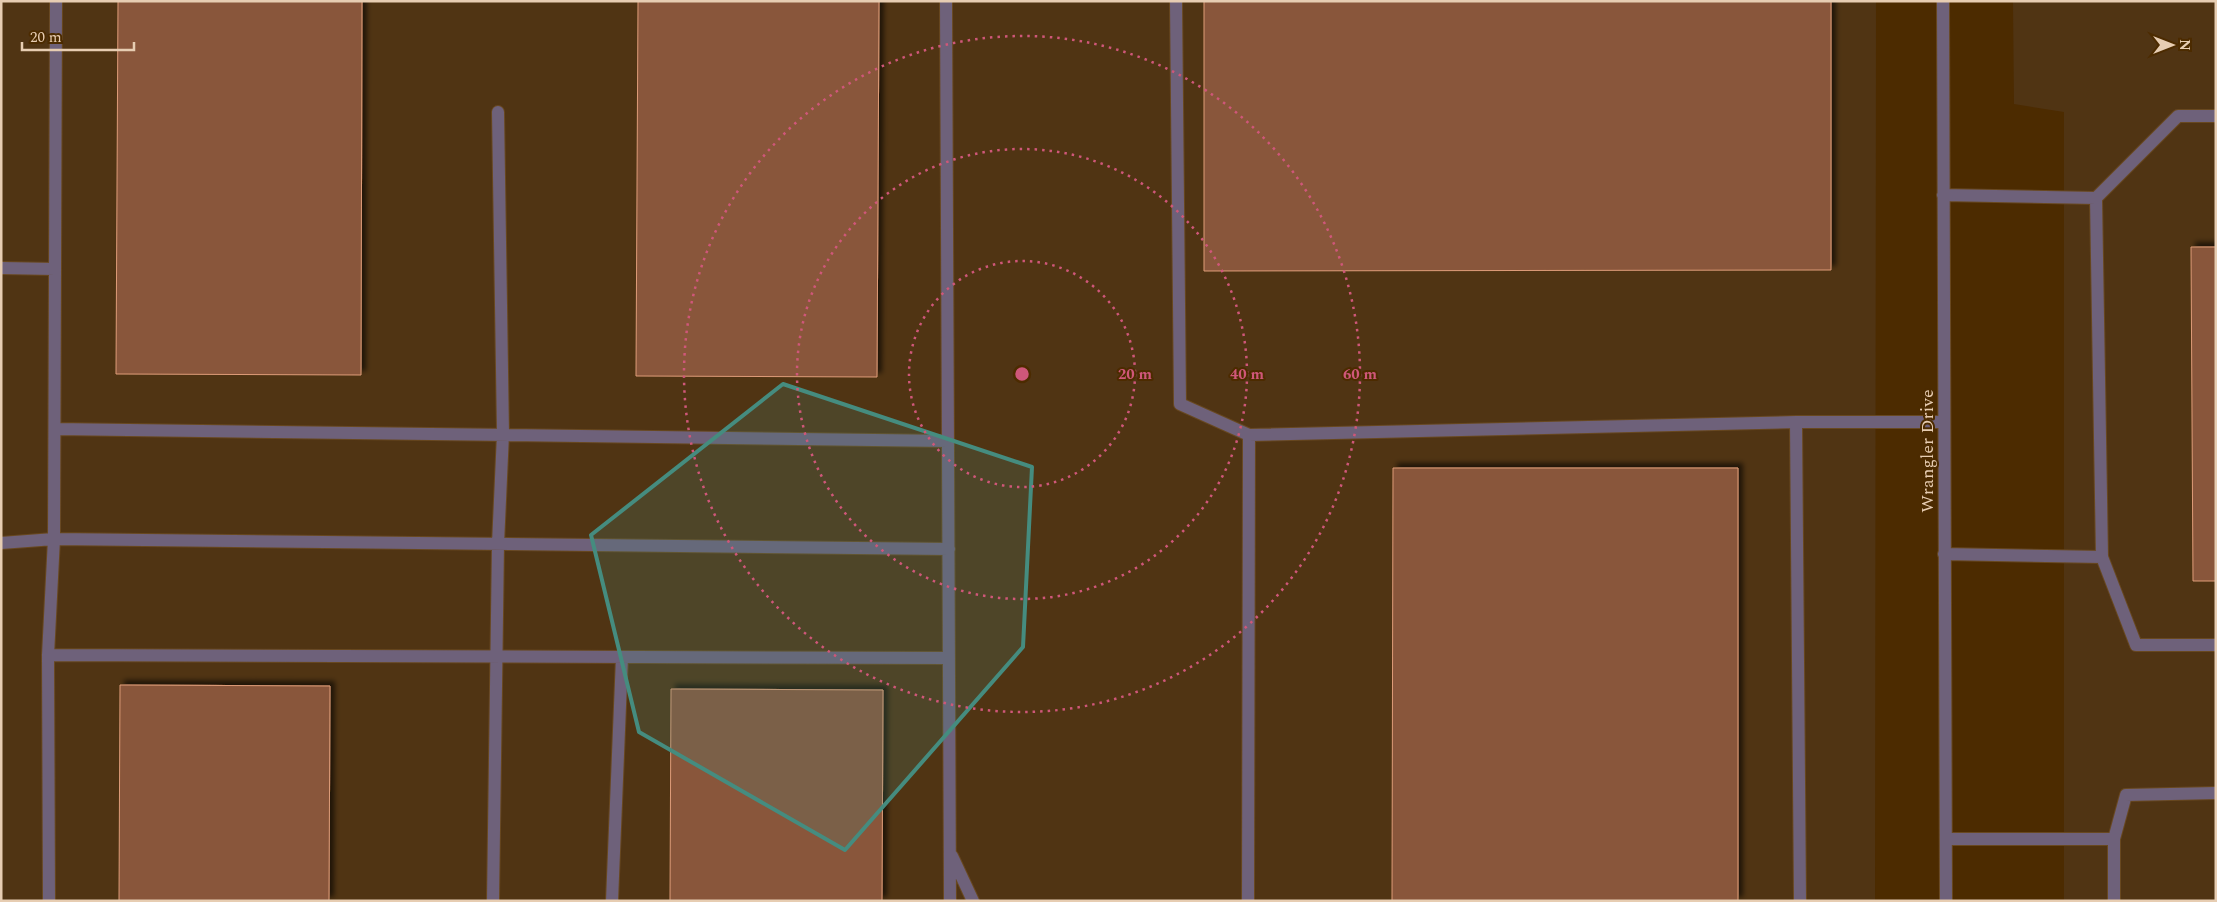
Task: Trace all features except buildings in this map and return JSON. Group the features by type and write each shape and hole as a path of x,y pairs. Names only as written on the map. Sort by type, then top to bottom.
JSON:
{"street":[{"path":"49,901 48,655 54,539 56,1"},
{"path":"946,1 950,901"},
{"path":"1176,1 1180,404 1249,435 1796,422 1944,422"},
{"name":"Wrangler Drive","path":"1943,1 1946,901"},
{"path":"493,901 498,544 503,434 498,112"},
{"path":"2216,116 2178,116 2096,198 2102,557 2136,645 2216,645"},
{"path":"1943,195 2096,198"},
{"path":"1,268 55,269"},
{"path":"1796,422 1800,901"},
{"path":"54,428 948,441"},
{"path":"1248,901 1249,435"},
{"path":"1,543 54,539 949,549"},
{"path":"1944,554 2102,557"},
{"path":"48,655 949,658"},
{"path":"612,901 622,657"},
{"path":"2114,901 2114,839 2126,795 2216,793"},
{"path":"1946,839 2114,839"},
{"path":"950,851 974,901"}],"highlighted area":[{"path":"783,384 1032,467 1023,647 845,850 639,732 591,535"}],"shaded area":[{"path":"1,1 1876,1 1875,901 1,901"},
{"path":"2013,1 2216,1 2216,901 2064,901 2064,112 2014,104"}]}
